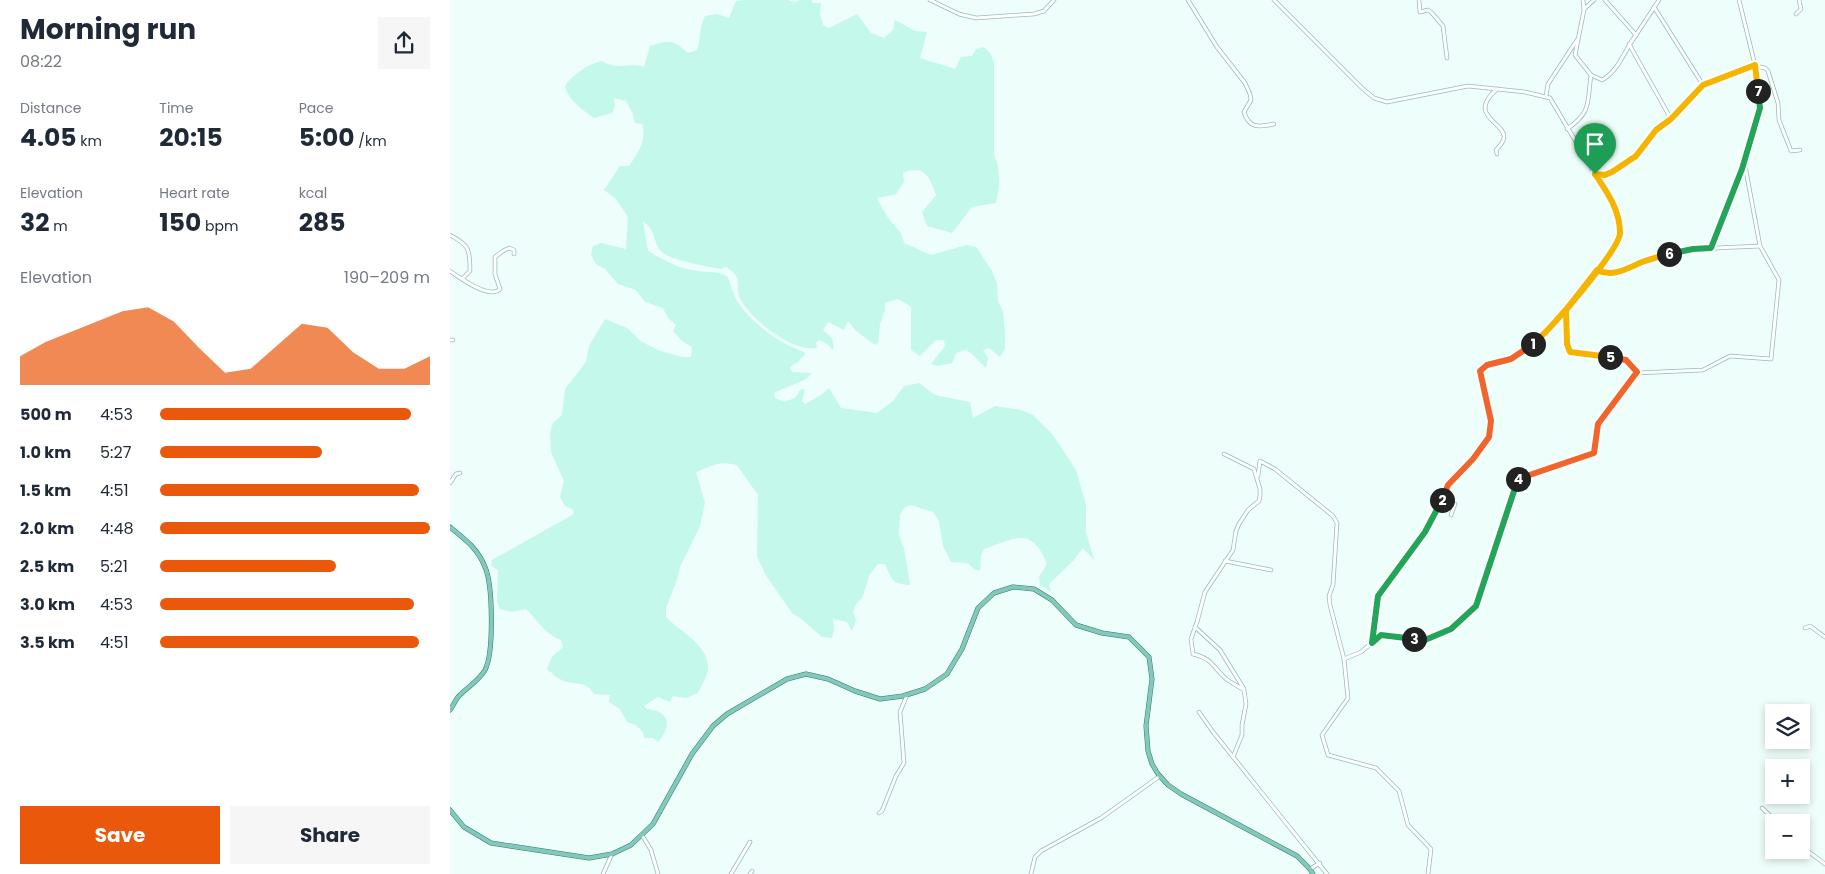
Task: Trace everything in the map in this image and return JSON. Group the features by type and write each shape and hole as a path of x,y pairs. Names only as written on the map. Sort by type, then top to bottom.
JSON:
{"main road":[{"path":"450,528 473,546 487,572 490,587 492,647 489,662 484,671 475,684 459,696 450,710"},
{"path":"450,810 464,826 491,843 588,858 612,854 631,845 653,824 692,754 713,726 727,714 786,679 806,674 828,679 855,691 880,699 925,689 947,674 962,649 978,608 994,593 1013,587 1034,589 1052,600 1076,625 1129,637 1150,657 1152,679 1146,741 1152,764 1160,776 1168,785 1181,794 1297,856 1313,874"}],"street":[{"path":"930,0 959,14 976,18 1034,14 1044,11 1054,0"},
{"path":"1188,0 1228,64 1245,83 1250,94 1250,100 1244,112 1246,120 1251,124 1261,127 1274,124"},
{"path":"1274,0 1362,88 1381,101 1392,101 1468,86 1497,88 1546,96 1553,101 1567,129 1611,199 1618,217 1620,232 1613,252 1548,331 1520,354 1504,361 1487,365 1480,371 1491,421 1489,437 1473,459 1448,485 1425,532 1378,596 1372,643"},
{"path":"1419,0 1420,12 1428,10 1443,26 1447,58"},
{"path":"1584,0 1584,10 1575,56 1591,76 1599,80 1604,79 1618,64 1629,44 1659,0"},
{"path":"1584,10 1594,0"},
{"path":"1605,0 1636,35"},
{"path":"1711,248 1730,196 1740,177 1760,108 1755,65 1739,0"},
{"path":"1796,14 1801,9 1799,0"},
{"path":"1654,7 1703,85"},
{"path":"1546,96 1548,84 1577,40"},
{"path":"1629,44 1671,119"},
{"path":"1595,174 1605,175 1612,172 1636,156 1656,130 1671,119 1703,85 1755,65 1768,71 1778,103 1782,128 1791,151 1800,150"},
{"path":"1567,129 1579,121 1586,112 1591,76"},
{"path":"1496,154 1496,150 1503,141 1504,136 1503,132 1486,113 1485,107 1487,99 1497,88"},
{"path":"1566,310 1567,344 1570,352 1626,360 1637,372 1703,370 1730,356 1771,359 1779,280 1760,246 1744,160"},
{"path":"450,234 464,243 468,250 470,271 462,279"},
{"path":"1597,270 1605,273 1619,272 1655,257 1693,249 1760,246"},
{"path":"450,271 471,286 491,292 500,291 494,267 495,257 503,250 509,248 514,250 514,254"},
{"path":"1344,658 1361,652 1381,635 1425,640 1451,629 1476,606 1517,479 1594,453 1598,424 1637,372"},
{"path":"1224,454 1251,467 1256,473 1261,493 1259,501 1248,510 1239,524 1233,550 1205,592 1190,641 1193,654 1205,658 1225,678 1244,690"},
{"path":"1258,479 1260,461 1275,470 1326,510 1337,523 1333,585 1329,596 1344,658 1348,698 1322,735 1328,755 1376,768 1399,791 1408,825 1431,849 1428,874"},
{"path":"450,483 456,474 460,473"},
{"path":"1437,508 1456,504 1451,515"},
{"path":"1226,561 1271,570"},
{"path":"1197,622 1200,631"},
{"path":"1805,628 1810,626 1825,637"},
{"path":"1195,627 1220,650 1244,690 1246,704 1242,735 1233,757"},
{"path":"879,813 904,763 900,712 907,694"},
{"path":"1199,712 1327,874"},
{"path":"1031,874 1035,857 1041,850 1102,818 1160,776"},
{"path":"1762,808 1768,814"},
{"path":"642,835 651,850 658,874"},
{"path":"731,874 750,842"},
{"path":"1810,853 1825,864"},
{"path":"603,874 612,854"},
{"path":"1310,869 1320,863"}],"green space":[{"path":"788,0 794,2 811,0 813,3 821,3 820,14 823,25 829,28 857,14 871,33 884,38 893,30 895,20 915,31 927,32 920,58 955,69 961,57 972,56 976,49 984,47 990,53 994,62 994,154 999,178 996,203 972,207 952,233 927,226 922,212 936,195 928,178 921,171 916,170 903,173 904,182 896,194 877,198 888,218 901,233 904,243 931,255 967,245 976,247 992,271 997,283 998,301 1003,312 1005,349 1000,357 989,348 983,350 988,358 986,368 971,353 965,350 956,353 952,363 938,366 931,364 945,346 944,340 936,340 920,356 911,350 911,307 898,299 885,303 878,343 875,345 855,330 848,321 844,330 828,322 823,330 832,338 833,350 819,340 816,343 817,348 796,345 774,333 754,317 739,296 736,276 732,271 726,267 721,269 699,265 665,254 656,244 650,228 643,221 648,251 680,267 727,276 737,301 758,325 785,344 804,352 805,354 798,362 790,367 792,372 812,373 806,379 774,393 775,398 784,402 795,398 801,389 805,390 802,401 805,404 829,388 841,408 877,413 893,401 904,386 919,383 935,395 970,402 973,418 995,406 1021,410 1033,415 1053,435 1076,470 1086,505 1086,532 1094,560 1083,548 1073,561 1049,584 1051,592 1040,585 1039,577 1047,564 1041,552 1035,544 1022,538 1005,541 984,549 981,555 980,571 967,563 951,562 943,546 939,521 933,512 911,505 904,508 900,515 899,535 904,548 910,585 899,584 893,580 885,564 878,564 870,574 862,598 856,604 853,612 856,620 852,631 847,622 833,619 834,629 832,638 822,637 792,613 767,577 757,557 758,495 737,465 720,463 696,472 705,503 700,526 680,567 666,608 666,617 704,652 708,671 698,693 686,698 673,696 670,702 658,697 644,706 647,709 660,713 666,720 667,725 658,742 653,738 644,738 643,732 636,725 627,722 620,709 609,702 610,695 594,694 585,685 564,681 547,669 552,657 563,647 561,640 546,631 526,609 512,612 500,609 497,602 498,570 491,566 492,560 574,514 573,510 565,506 560,497 564,481 551,452 550,433 553,423 562,415 565,389 586,362 589,346 605,319 627,328 642,342 660,351 683,357 691,357 692,347 682,341 673,331 676,325 668,318 663,308 645,302 636,290 618,284 605,269 596,264 591,255 593,246 601,243 626,249 628,217 616,199 604,190 620,166 629,166 636,156 642,141 642,124 635,123 633,114 626,101 614,98 615,106 612,113 594,118 569,96 565,86 581,70 591,64 602,61 618,66 633,65 644,67 650,46 657,44 671,42 688,53 697,50 705,16 717,14 729,18 736,1"}],"route":[{"path":"1595,174 1605,175 1612,172 1636,156 1656,130 1671,119 1703,85 1755,65 1760,108 1740,177 1730,196 1711,248 1693,249 1655,257 1619,272 1605,273 1601,272 1597,270 1578,294 1566,310 1567,344 1570,352 1626,360 1637,372 1598,424 1594,453 1517,479 1476,606 1451,629 1425,640 1381,635 1372,643 1378,596 1425,532 1448,485 1473,459 1489,437 1491,421 1480,371 1487,365 1511,359 1538,340 1560,319 1578,294 1593,275 1610,256 1613,252 1620,235 1618,217 1611,199 1595,174"}]}
